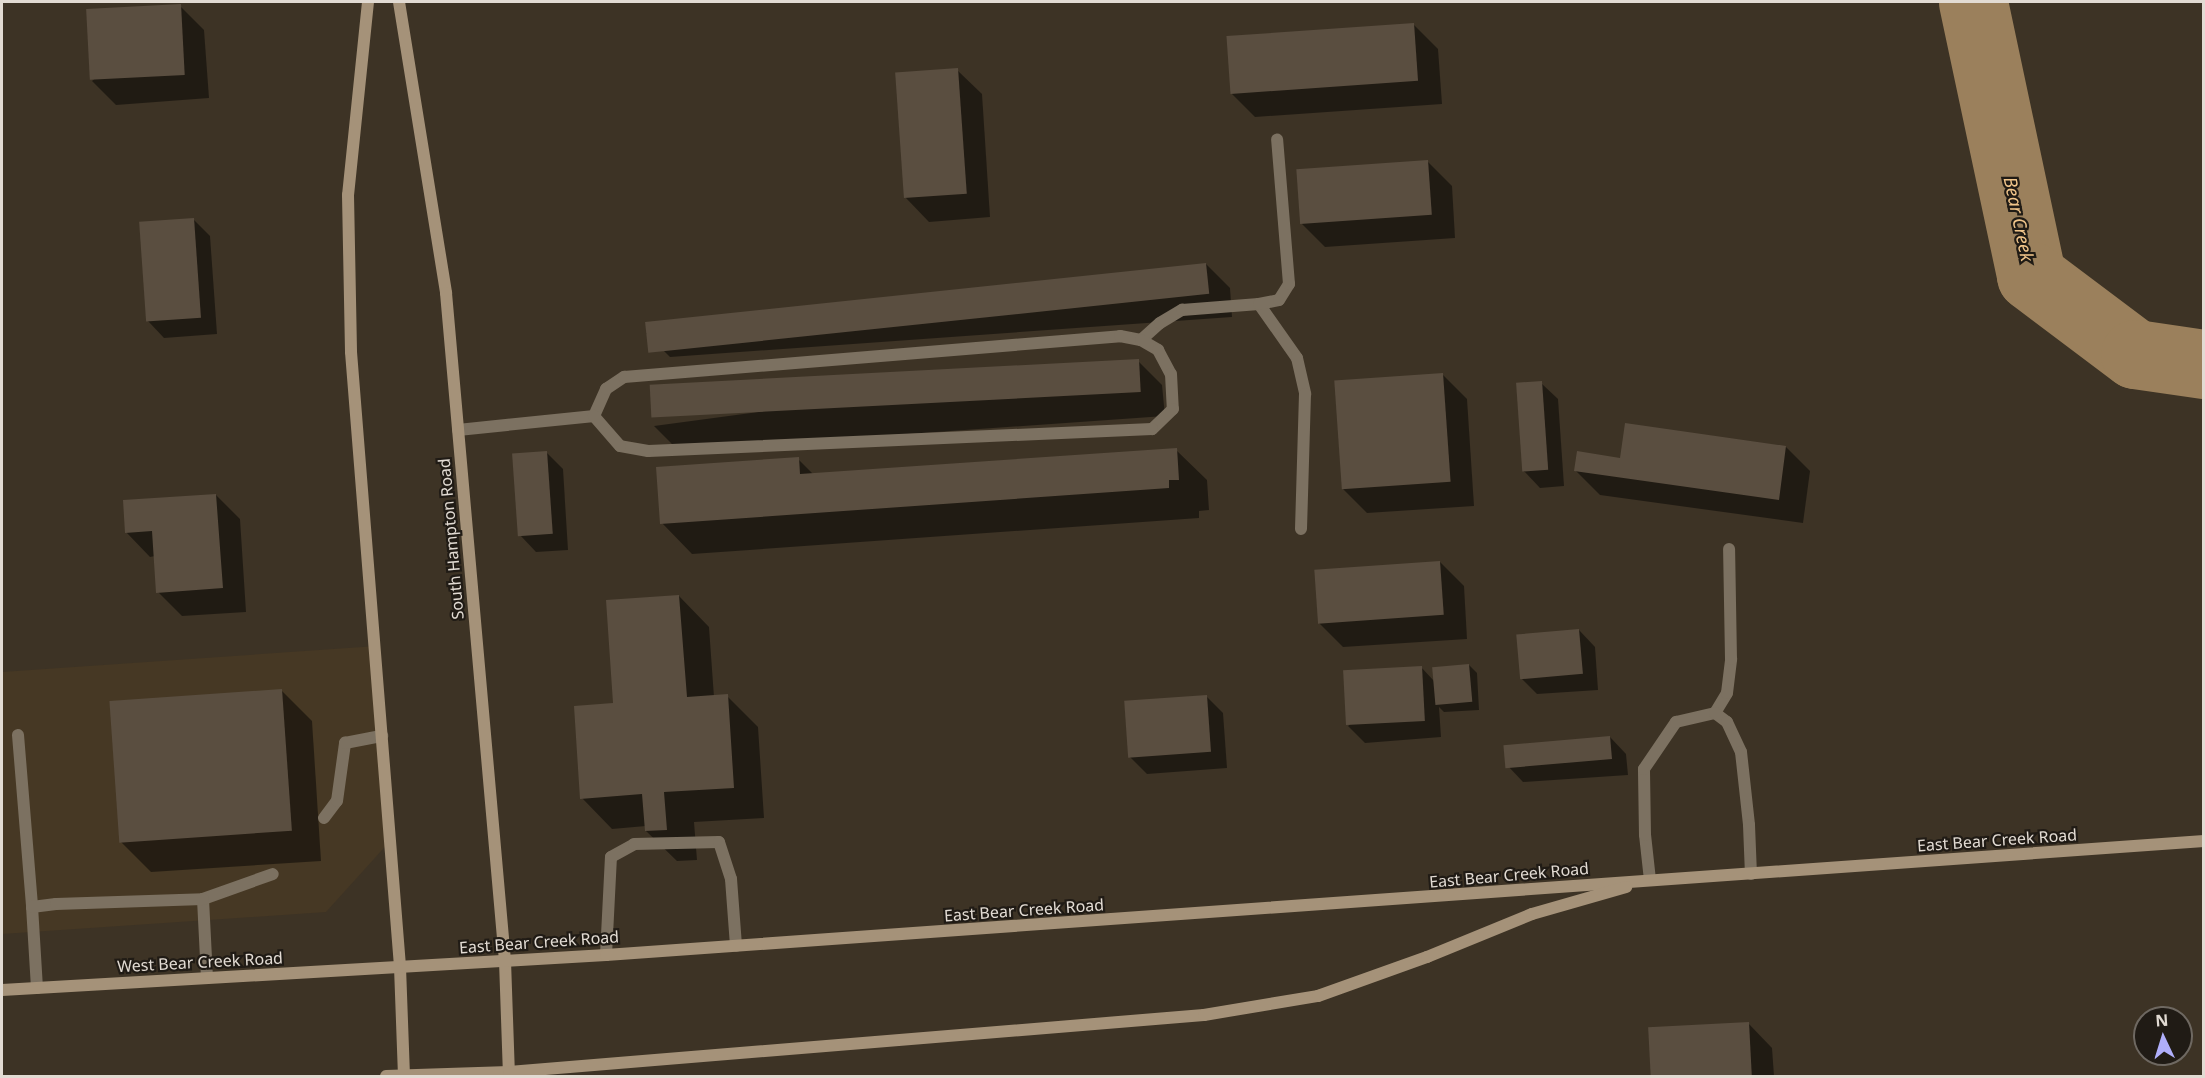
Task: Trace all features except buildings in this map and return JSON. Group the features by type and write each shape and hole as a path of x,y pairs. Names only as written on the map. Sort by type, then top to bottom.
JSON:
{"main road":[{"path":"368,2 348,195 351,352 400,967 404,1076"},
{"name":"South Hampton Road","path":"399,2 446,293 505,961 509,1074"},
{"name":"East Bear Creek Road","path":"400,967 1322,906 1650,880 2204,841"},
{"name":"East Bear Creek Road","path":"509,1074 1204,1015 1318,996 1427,957 1532,914 1650,880"},
{"name":"West Bear Creek Road","path":"2,990 400,967"},
{"path":"386,1077 509,1074"}],"lane":[{"path":"1141,340 1160,323 1182,310 1259,304 1279,300 1289,284 1277,139"},
{"path":"1259,304 1297,358 1305,394 1301,529"},
{"path":"1120,336 1141,340 1158,350 1171,374 1173,409 1152,429 648,451 620,446 594,416 606,389 624,377 1120,336"},
{"path":"458,430 594,416"},
{"path":"1650,880 1645,835 1644,769 1676,722 1715,713 1727,693 1731,659 1729,549"},
{"path":"1715,713 1727,722 1741,752 1749,825 1751,874"},
{"path":"18,735 36,988"},
{"path":"324,818 337,801 345,744 382,736"},
{"path":"606,955 611,857 634,844 718,842 731,879 736,946"},
{"path":"32,907 57,904 203,899 273,874"},
{"path":"203,899 207,978"}],"shaded area":[{"path":"377,646 392,839 326,912 2,934 2,672"}],"waterway":[{"name":"Bear Creek","path":"1973,2 2031,276 2135,354 2204,364"}]}
